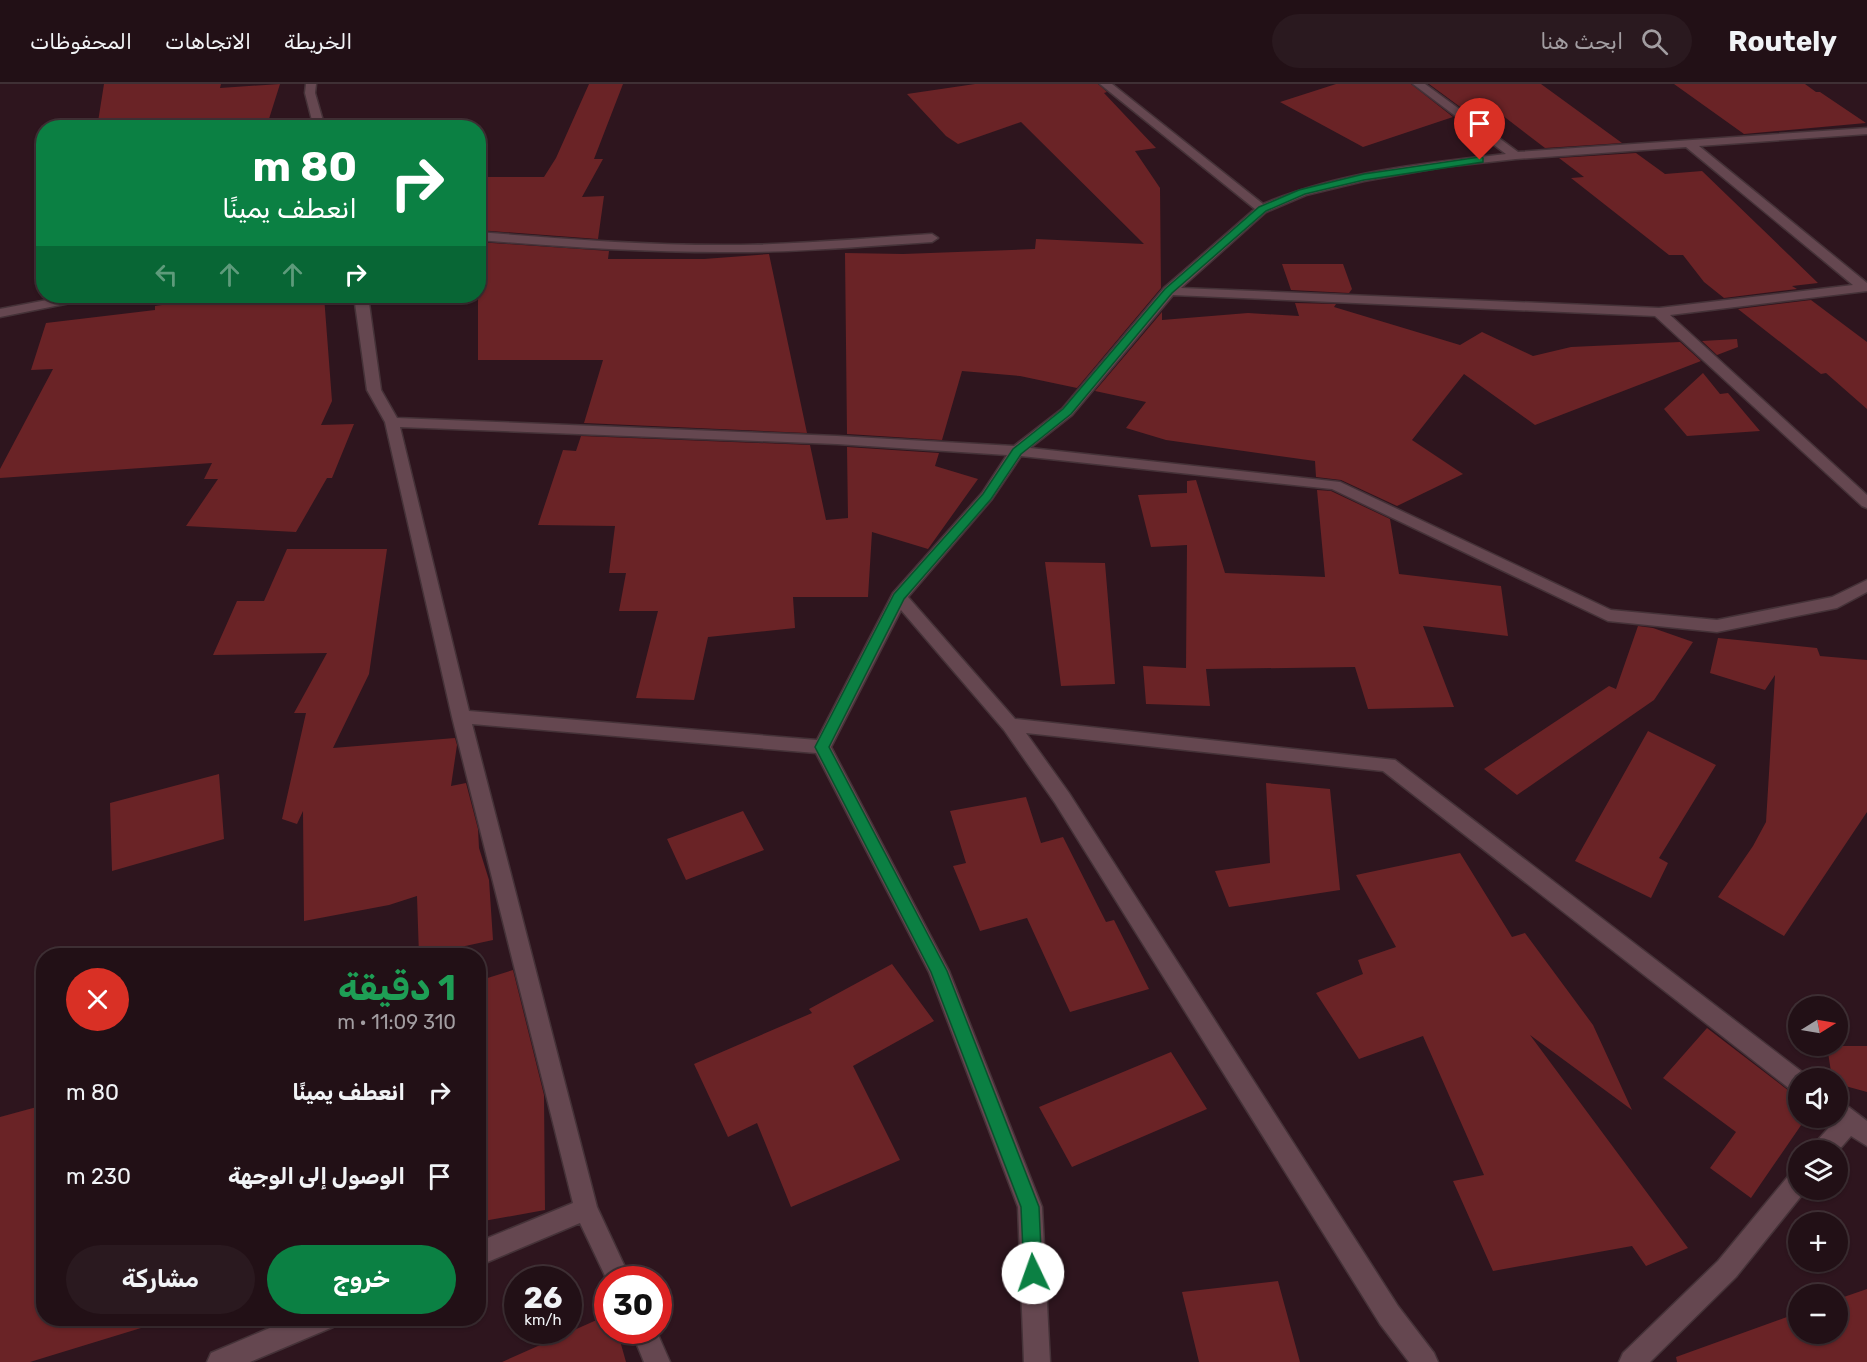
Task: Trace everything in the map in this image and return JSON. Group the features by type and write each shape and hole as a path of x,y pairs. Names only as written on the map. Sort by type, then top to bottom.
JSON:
{"street":[{"path":"311,84 310,93 318,120"},
{"path":"1105,84 1262,209"},
{"path":"1418,84 1516,156"},
{"path":"822,747 899,597 987,496 1017,451 1067,412 1168,291 1262,209 1302,192 1364,177 1443,164 1516,156 1867,130"},
{"path":"1689,144 1866,287"},
{"path":"486,236 688,248 777,248 932,238"},
{"path":"1168,291 1659,312 1866,287"},
{"path":"0,313 50,303"},
{"path":"362,303 374,390 392,422 461,717 586,1209 612,1266"},
{"path":"1659,312 1867,503"},
{"path":"392,422 826,439 1017,451 1335,485 1608,615 1717,626 1838,602 1867,585"},
{"path":"899,597 1010,725 1062,798 1389,1315 1425,1362"},
{"path":"461,717 822,747"},
{"path":"1010,725 1388,765 1788,1074"},
{"path":"822,747 939,971 1030,1207 1037,1362"},
{"path":"1848,1120 1867,1135"},
{"path":"1632,1362 1727,1269 1788,1194"},
{"path":"486,1251 586,1209"},
{"path":"220,1362 305,1326"},
{"path":"649,1344 657,1362"}],"building":[{"path":"104,84 221,84 220,88 280,84 269,120 98,120"},
{"path":"589,84 623,84 594,159 603,159 582,197 604,196 598,239 486,231 486,177 544,177 556,158"},
{"path":"975,84 1098,84 1107,92 1104,93 1156,148 1135,151 1160,188 1161,288 1077,388 1020,376 962,371 942,440 847,434 845,253 903,254 1035,249 1036,239 1144,244 1021,122 958,144 946,136 907,94"},
{"path":"1336,84 1411,84 1453,117 1363,147 1280,102"},
{"path":"1429,84 1541,84 1622,143 1545,148 1489,105 1467,112"},
{"path":"1674,84 1805,84 1866,123 1744,134"},
{"path":"1636,153 1665,174 1702,171 1818,283 1792,286 1797,289 1724,298 1704,282 1683,255 1669,255 1571,178 1584,177 1559,158"},
{"path":"486,243 609,251 608,259 704,259 769,254 807,433 584,423 603,360 478,360 478,303 486,303"},
{"path":"1282,264 1343,264 1352,289 1349,293 1291,290"},
{"path":"1811,300 1867,342 1867,409 1826,373 1821,374 1738,309"},
{"path":"175,303 325,303 332,401 321,425 354,424 332,478 327,478 296,532 186,526 218,479 204,479 212,463 0,478 0,469 53,369 31,370 46,323 155,310 155,306"},
{"path":"1295,303 1336,304 1334,307 1460,345 1482,332 1533,356 1571,347 1680,342 1701,361 1535,425 1464,374 1412,440 1463,474 1397,506 1341,480 1316,477 1315,461 1166,440 1126,428 1146,402 1095,391 1162,312 1162,320 1248,313 1299,316"},
{"path":"1737,339 1738,347 1717,355 1702,341"},
{"path":"1703,373 1720,394 1728,393 1760,431 1687,436 1664,409"},
{"path":"581,436 810,445 826,520 848,518 847,447 939,453 935,466 978,479 928,549 872,532 868,597 793,597 795,628 708,637 694,700 636,698 658,611 619,611 626,573 609,573 615,526 538,525 563,450 576,451"},
{"path":"1196,480 1225,573 1325,577 1317,490 1331,491 1390,519 1399,574 1501,586 1508,636 1423,626 1454,707 1368,709 1355,667 1206,669 1210,706 1146,704 1143,666 1186,668 1187,545 1151,547 1138,495 1187,493 1187,481"},
{"path":"287,549 387,549 369,674 333,748 455,738 457,745 451,786 466,783 478,829 479,848 489,880 493,940 456,948 419,948 417,896 389,905 304,921 303,811 297,824 282,819 306,713 294,713 327,653 213,655 237,601 264,601"},
{"path":"1045,562 1105,563 1115,684 1061,686"},
{"path":"1638,626 1653,628 1693,642 1654,700 1517,795 1484,769 1609,686 1616,689"},
{"path":"1718,638 1817,648 1820,656 1867,660 1867,812 1784,936 1718,897 1753,846 1766,822 1775,675 1765,690 1710,673"},
{"path":"1648,731 1716,765 1659,858 1668,863 1651,898 1575,861"},
{"path":"219,774 224,839 112,871 110,803"},
{"path":"1266,783 1330,789 1340,890 1229,907 1215,871 1270,863"},
{"path":"1026,797 1041,843 1063,837 1106,922 1114,920 1149,989 1070,1012 1027,918 980,931 953,866 966,863 950,811"},
{"path":"743,811 764,850 686,880 667,839"},
{"path":"1460,853 1512,937 1525,933 1593,1025 1632,1110 1530,1035 1688,1248 1646,1266 1632,1246 1493,1271 1453,1181 1484,1175 1423,1036 1359,1059 1316,993 1363,974 1358,960 1396,947 1356,875"},
{"path":"892,964 934,1021 853,1066 900,1160 791,1207 757,1123 728,1137 694,1064 812,1013 809,1009"},
{"path":"513,970 544,1095 545,1210 486,1221 486,978"},
{"path":"1707,1028 1788,1090 1788,1128 1799,1128 1791,1140 1788,1140 1788,1144 1751,1198 1710,1168 1736,1132 1663,1078"},
{"path":"1848,1046 1867,1046 1867,1092 1848,1087 1848,1068 1830,1068 1829,1056 1848,1056"},
{"path":"1171,1052 1207,1109 1072,1167 1039,1107"},
{"path":"36,1107 36,1326 141,1326 141,1328 30,1362 0,1362 0,1117"},
{"path":"1278,1281 1300,1362 1199,1362 1182,1292"},
{"path":"1867,1289 1867,1362 1677,1362 1676,1357 1788,1317 1788,1344 1848,1344 1848,1296"},
{"path":"594,1321 594,1344 621,1344 626,1362 502,1362 543,1344 582,1344 582,1327"}],"route":[{"path":"1033,1273 1030,1207 939,971 822,747 899,597 987,496 1017,451 1067,412 1168,291 1262,209 1302,192 1364,177 1480,160"}]}
